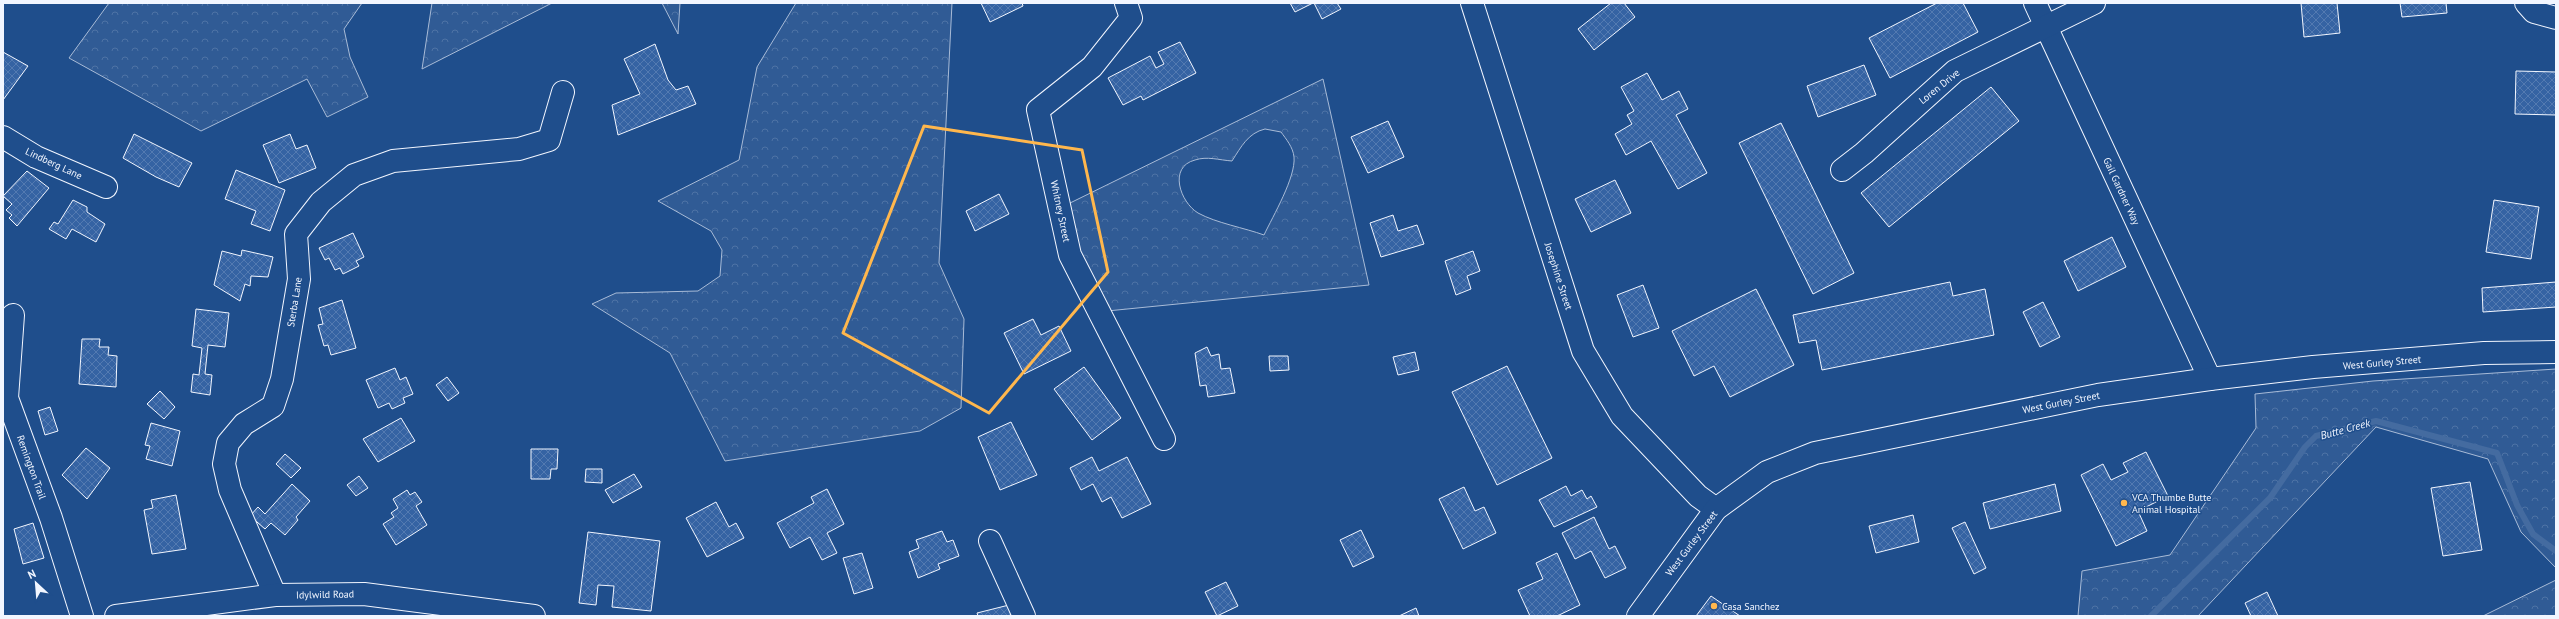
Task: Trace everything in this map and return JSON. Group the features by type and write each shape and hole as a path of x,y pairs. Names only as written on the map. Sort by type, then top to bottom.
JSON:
{"street":[{"name":"Whitney Street","path":"1126,3 1131,18 1092,67 1038,110 1070,255 1164,439"},
{"name":"Josephine Street","path":"1472,3 1583,351 1622,416 1698,496 1716,509"},
{"name":"Gail Gardner Way","path":"2035,3 2210,379"},
{"name":"Loren Drive","path":"1842,170 1864,154 1955,71 2094,3"},
{"path":"2526,3 2534,12 2556,18"},
{"name":"Sterba Lane","path":"275,595 230,490 224,464 228,443 244,424 273,406 282,379 298,279 296,234 321,202 354,175 393,161 519,150 549,140 563,92"},
{"name":"Lindberg Lane","path":"3,137 36,157 106,187"},
{"name":"Remington Trail","path":"13,315 7,398 51,518 82,616"},
{"name":"West Gurley Street","path":"1638,616 1716,509 1767,472 1815,453 2098,395 2210,379 2313,367 2484,353 2556,352"},
{"path":"990,541 1024,616"},
{"name":"Idylwild Road","path":"116,616 275,595 364,594 470,612 534,616"}],"highlighted area":[{"path":"924,126 1082,150 1108,272 989,413 843,333"}],"green space":[{"path":"109,3 362,3 344,29 350,57 368,97 327,117 307,79 201,131 69,58"},
{"path":"432,3 552,3 422,69"},
{"path":"662,3 680,3 678,34"},
{"path":"796,3 952,3 939,263 964,319 961,408 920,431 725,461 670,353 592,304 616,293 698,291 720,276 722,250 711,231 658,201 739,160 757,67"},
{"path":"1323,79 1369,285 1107,311 1077,247 1068,204","holes":["1265,129 1281,132 1292,150 1294,165 1288,185 1264,235 1205,217 1192,208 1186,201 1182,193 1179,177 1187,164 1204,158 1232,161 1249,137 1259,131"]},
{"path":"2556,369 2556,568 2521,532 2488,459 2376,427 2198,616 2078,616 2082,571 2170,555 2256,428 2255,394 2373,381"},
{"path":"2556,580 2556,616 2483,616"}],"building":[{"path":"981,3 1022,3 1023,6 990,22"},
{"path":"1290,3 1313,3 1295,12"},
{"path":"1314,3 1337,3 1341,9 1322,19"},
{"path":"1611,3 1624,3 1635,17 1594,50 1578,29"},
{"path":"1937,3 1963,3 1978,32 1890,78 1869,38"},
{"path":"2301,3 2337,3 2340,33 2304,37"},
{"path":"2400,3 2446,3 2447,13 2402,17"},
{"path":"1180,42 1196,73 1143,100 1141,96 1123,105 1108,78 1150,56 1156,68 1164,64 1158,52"},
{"path":"655,44 668,80 676,90 688,86 696,104 618,135 612,105 640,94 624,59"},
{"path":"3,52 28,66 3,100"},
{"path":"1864,65 1876,95 1818,117 1807,86"},
{"path":"2516,71 2556,72 2556,115 2515,114"},
{"path":"1647,73 1662,100 1679,91 1688,109 1676,115 1707,173 1678,189 1651,141 1626,155 1615,134 1632,124 1627,115 1634,111 1621,87"},
{"path":"1991,87 2019,121 1889,227 1861,193"},
{"path":"1388,121 1404,157 1368,173 1351,137"},
{"path":"1781,123 1854,273 1813,294 1739,143"},
{"path":"134,134 192,163 179,187 156,177 123,158"},
{"path":"290,134 296,149 307,145 316,168 279,183 263,145"},
{"path":"236,170 285,190 270,231 251,224 256,211 225,199"},
{"path":"27,171 49,188 17,226 9,218 12,215 6,210 12,204 3,196"},
{"path":"1615,180 1631,213 1591,232 1575,199"},
{"path":"999,194 1009,214 975,231 966,211"},
{"path":"73,200 87,207 87,212 105,224 96,242 72,229 66,239 49,229 54,222 58,224"},
{"path":"2494,200 2539,207 2531,259 2486,252"},
{"path":"1393,215 1398,231 1417,225 1424,244 1381,257 1370,223"},
{"path":"353,233 364,257 356,261 359,266 343,274 340,268 335,270 329,258 325,260 319,248"},
{"path":"2112,237 2126,267 2078,291 2064,261"},
{"path":"242,250 273,257 268,277 251,276 250,286 245,284 240,301 214,285 222,251 241,256"},
{"path":"1473,251 1480,271 1467,276 1471,289 1456,295 1445,261"},
{"path":"1950,282 1953,296 1985,289 1994,335 1822,370 1816,340 1799,343 1793,315"},
{"path":"2556,282 2556,307 2483,312 2482,288"},
{"path":"1643,285 1659,328 1633,337 1617,295"},
{"path":"1756,289 1794,365 1730,397 1714,366 1694,376 1672,331"},
{"path":"342,300 356,348 331,355 328,345 324,346 318,325 323,324 319,308"},
{"path":"2043,302 2060,337 2040,347 2023,312"},
{"path":"196,309 229,313 225,347 208,345 205,374 212,375 210,395 191,392 193,374 199,375 202,348 192,346"},
{"path":"1033,319 1041,335 1059,326 1071,351 1024,374 1004,333"},
{"path":"82,339 100,339 99,347 109,347 108,355 117,356 116,387 79,384"},
{"path":"1207,347 1211,356 1219,354 1221,369 1230,368 1235,393 1208,397 1206,385 1200,386 1195,353"},
{"path":"1415,352 1419,370 1398,375 1393,357"},
{"path":"1269,356 1288,356 1289,370 1270,371"},
{"path":"1507,366 1552,458 1497,485 1452,392"},
{"path":"1084,367 1121,418 1092,440 1054,389"},
{"path":"395,368 400,380 406,377 413,394 403,398 405,403 392,409 389,403 378,408 366,380"},
{"path":"447,377 459,393 448,401 436,385"},
{"path":"160,391 175,407 164,419 147,404"},
{"path":"50,407 58,431 45,435 38,411"},
{"path":"401,418 415,441 378,462 363,439"},
{"path":"1011,422 1037,475 1000,490 978,437"},
{"path":"151,423 180,431 172,466 146,459 150,446 145,445"},
{"path":"86,448 110,468 87,499 62,475"},
{"path":"531,449 558,449 557,469 551,469 550,479 531,479"},
{"name":"VCA Thumbe Butte Animal Hospital","path":"2146,452 2168,496 2138,511 2147,531 2116,546 2081,475 2103,464 2111,480 2128,472 2123,463"},
{"path":"285,454 301,468 291,478 276,464"},
{"path":"1092,457 1099,471 1127,457 1151,504 1122,518 1111,497 1102,502 1093,484 1081,490 1070,468"},
{"path":"586,469 602,469 602,483 585,482"},
{"path":"634,474 642,487 613,503 605,490"},
{"path":"359,476 368,488 356,496 347,485"},
{"path":"2470,482 2482,550 2443,556 2431,488"},
{"path":"292,484 310,501 296,517 298,520 285,535 271,523 265,529 250,516 258,507 265,514"},
{"path":"2055,484 2061,511 1990,529 1983,503"},
{"path":"1566,486 1571,496 1582,490 1587,499 1591,496 1597,507 1554,527 1539,500"},
{"path":"1464,487 1475,511 1484,507 1496,533 1463,549 1439,499"},
{"path":"827,489 844,524 827,533 837,553 822,560 810,537 790,548 777,523 814,503 811,497"},
{"path":"407,490 410,495 415,492 422,502 416,506 427,525 396,545 383,524 394,517 391,513 398,508 393,499"},
{"path":"176,495 186,549 152,554 144,510 153,508 151,500"},
{"path":"716,502 729,527 736,523 744,538 707,557 686,518"},
{"path":"1913,515 1919,542 1876,553 1869,526"},
{"path":"1594,517 1609,549 1615,546 1626,568 1605,578 1591,551 1575,559 1562,533"},
{"path":"1965,522 1986,568 1974,574 1952,528"},
{"path":"33,523 44,558 23,564 14,529"},
{"path":"1361,530 1374,557 1353,567 1340,540"},
{"path":"942,531 947,542 953,540 959,556 938,564 940,569 918,578 909,552 919,548 916,540"},
{"path":"588,532 660,541 651,611 612,607 614,586 598,585 596,605 579,603"},
{"path":"862,553 873,588 854,594 843,558"},
{"path":"1557,553 1580,605 1557,616 1530,616 1518,590 1543,579 1536,563"},
{"path":"1226,582 1238,606 1217,616 1205,592"},
{"path":"2267,592 2278,616 2251,616 2245,603"},
{"name":"Casa Sanchez","path":"1711,596 1740,616 1696,616"},
{"path":"1009,605 1011,616 978,616 977,613"},
{"path":"1416,608 1419,616 1399,616"}],"waterway":[{"name":"Butte Creek","path":"2151,616 2270,498 2305,447 2316,436 2376,421 2497,453 2517,505 2533,534 2556,551"}],"place":[{"name":"VCA Thumbe Butte Animal Hospital","path":"2124,503"},
{"name":"Casa Sanchez","path":"1714,606"}]}
